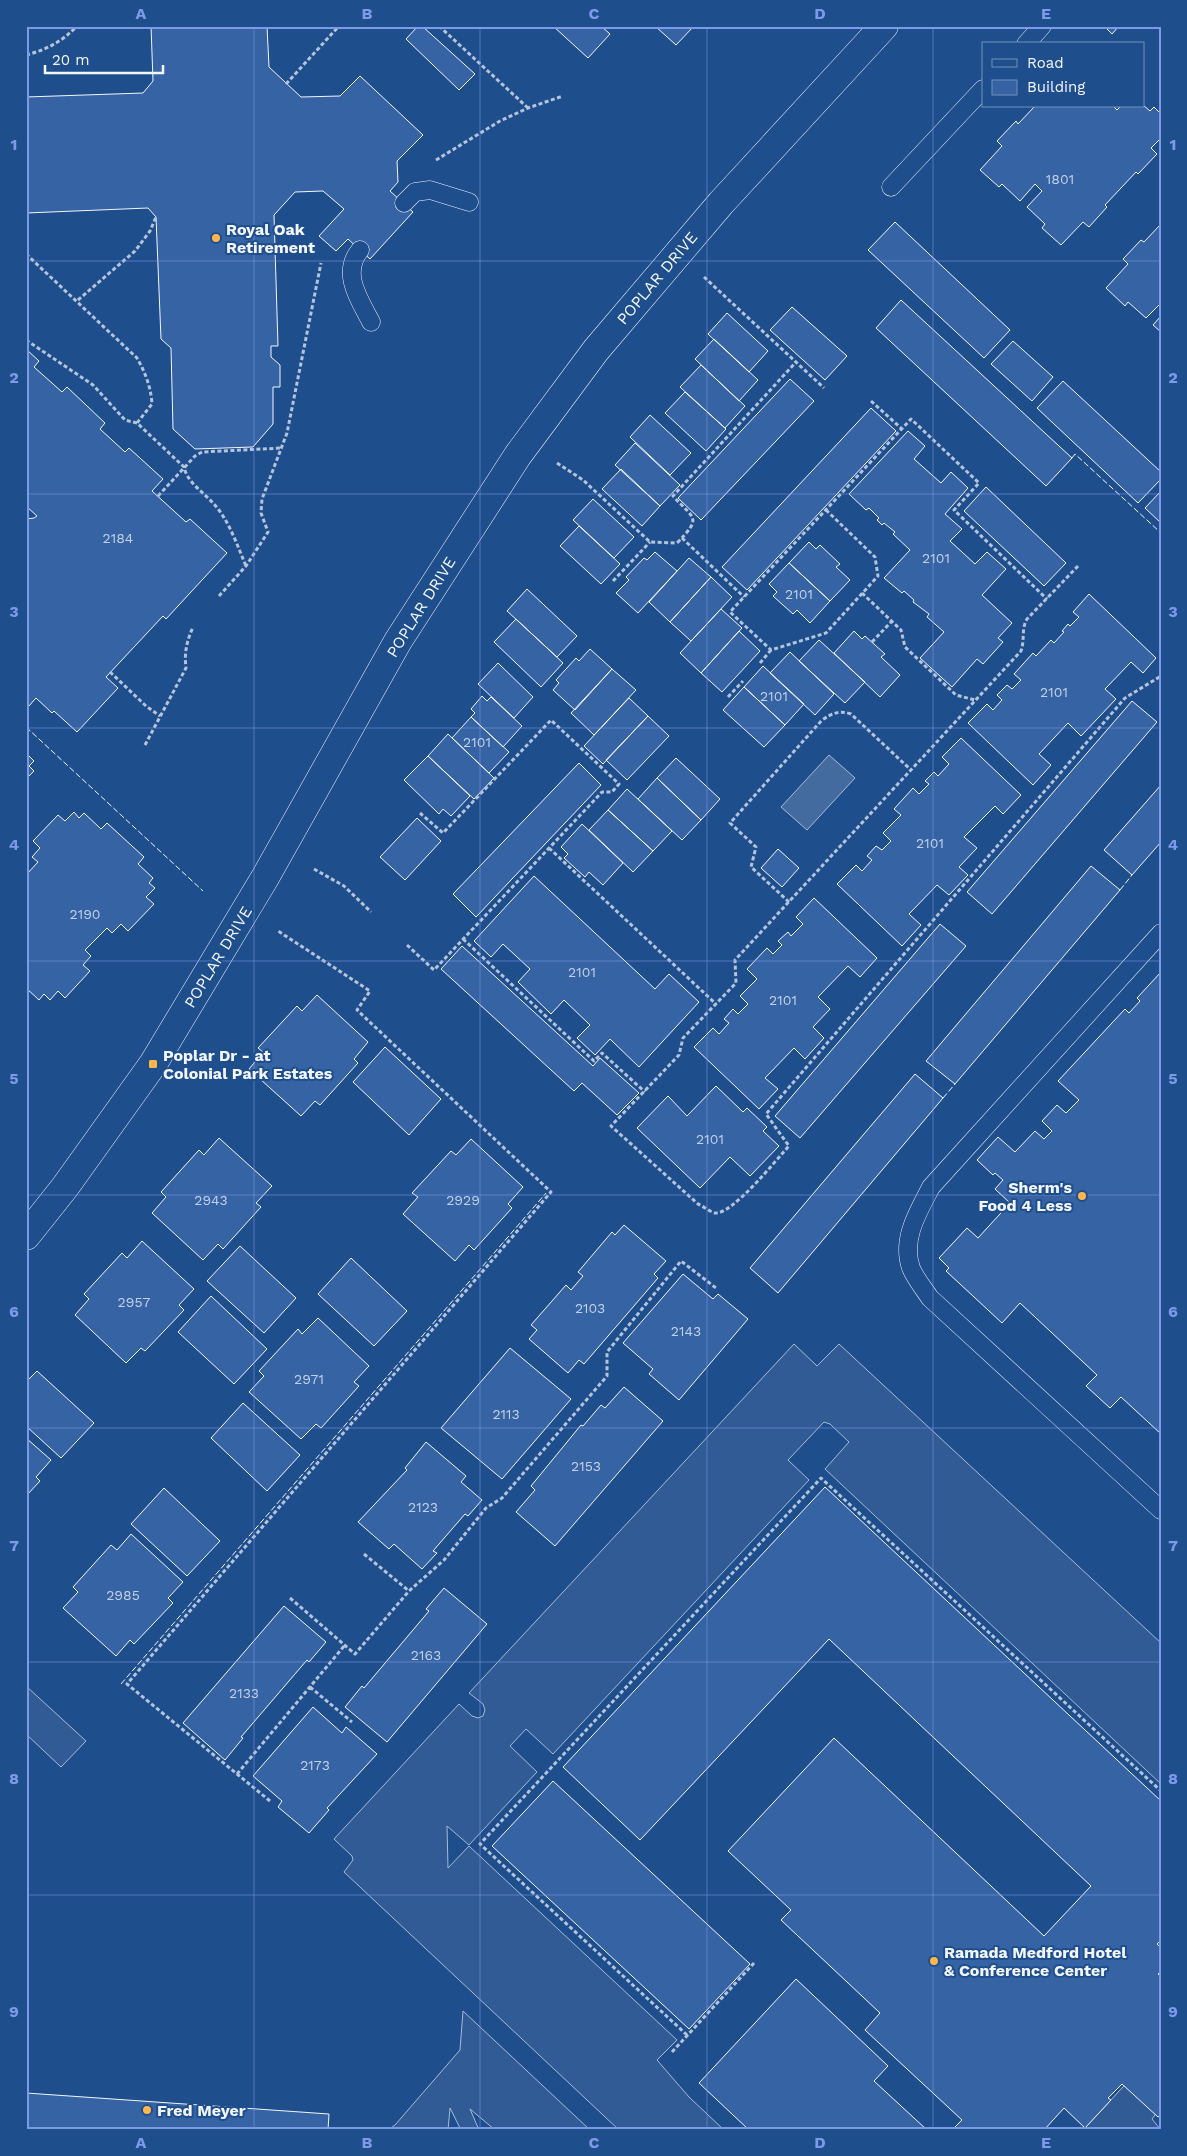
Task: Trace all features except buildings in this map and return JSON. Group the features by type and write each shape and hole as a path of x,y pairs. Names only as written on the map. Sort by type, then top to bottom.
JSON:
{"main road":[{"name":"POPLAR DRIVE","path":"26,1236 65,1187 153,1064 266,876 398,641 518,455 596,350 721,203 884,26"}],"lane":[{"path":"1028,42 1042,26"},
{"path":"891,187 982,90"},
{"path":"404,203 414,192 430,190 469,202"},
{"path":"360,250 355,256 350,269 355,292 371,322"},
{"path":"1161,933 931,1187 914,1220 907,1245 912,1269 930,1298 1161,1510"}],"path":[{"path":"26,55 45,50 60,41 77,26"},
{"path":"286,84 339,26"},
{"path":"439,26 528,108"},
{"path":"434,162 500,121 528,108 563,96"},
{"path":"78,300 135,251 150,231 156,217"},
{"path":"26,254 78,300 137,358 145,372 152,394 152,404 137,423"},
{"path":"220,596 246,566 268,532 261,513 262,499 287,433 322,257"},
{"path":"704,277 824,388"},
{"path":"26,340 93,385 124,420 137,423 184,467 186,476 215,505 226,520 246,566"},
{"path":"557,463 583,480 650,542 677,543 693,526 694,522 692,517 673,496 796,362"},
{"path":"871,401 902,429"},
{"path":"771,650 730,612 911,419 979,483 954,510 1047,599"},
{"path":"158,496 184,467 202,452 282,448"},
{"path":"760,663 771,650 826,633 878,576 875,557 826,510"},
{"path":"682,538 744,597"},
{"path":"613,581 650,542"},
{"path":"1078,566 1024,624 1021,651 735,960 736,983 683,1038 679,1055 611,1126 698,1204 714,1213 725,1211 736,1203 789,1146 766,1114 1125,698 1161,676"},
{"path":"862,593 901,630 905,647 912,654 956,695 975,700"},
{"path":"872,642 892,621"},
{"path":"145,745 186,668 185,650 193,627"},
{"path":"110,672 146,706 160,716"},
{"path":"728,697 743,680"},
{"path":"789,902 751,867 756,847 730,823 822,720 831,714 842,711 851,714 911,770"},
{"path":"407,945 434,970 602,792 612,792 620,784 551,720 443,833 420,813"},
{"path":"549,848 716,1004"},
{"path":"314,868 344,886 372,912"},
{"path":"270,1801 127,1684 551,1192 357,1010 370,991 278,931"},
{"path":"463,939 594,1061 602,1052 645,1092"},
{"path":"290,1598 355,1654 409,1591 444,1560 486,1508 502,1498 607,1376 607,1352 681,1262 716,1288"},
{"path":"688,2035 480,1844 822,1478 1161,1791"},
{"path":"364,1554 409,1591"},
{"path":"237,1774 345,1645"},
{"path":"310,1687 352,1722"},
{"path":"672,2052 755,1962"}],"shaded area":[{"path":"829,755 855,778 807,830 781,807"},
{"path":"794,1344 817,1366 839,1344 1161,1643 1161,1784 825,1469 849,1442 830,1424 824,1422 788,1460 809,1480 553,1754 526,1729 510,1746 537,1772 469,1845 447,1826 448,1868 469,1846 677,2040 657,2060 689,2097 724,2130 619,2130 344,1872 353,1860 352,1856 334,1839 459,1704 472,1716 478,1718 483,1716 485,1710 483,1704 469,1693"},
{"path":"26,1686 86,1741 61,1767 26,1734"},
{"path":"463,2011 590,2130 495,2130 470,2109 479,2130 461,2130 450,2108 448,2130 388,2130 395,2125 460,2050"},
{"path":"1161,2046 1161,2107 1152,2119 1161,2130 1083,2130"}],"fence":[{"path":"1072,458 1075,454 1161,533"},
{"path":"26,727 203,891"},
{"path":"1120,890 1132,875"},
{"path":"943,1098 955,1084"},
{"path":"121,1684 546,1193"}],"place":[{"name":"Royal Oak Retirement","path":"216,238"},
{"name":"Poplar Dr - at Colonial Park Estates","path":"153,1064"},
{"name":"Sherm's Food 4 Less","path":"1082,1196"},
{"name":"Ramada Medford Hotel & Conference Center","path":"934,1961"},
{"name":"Fred Meyer","path":"147,2110"}]}
